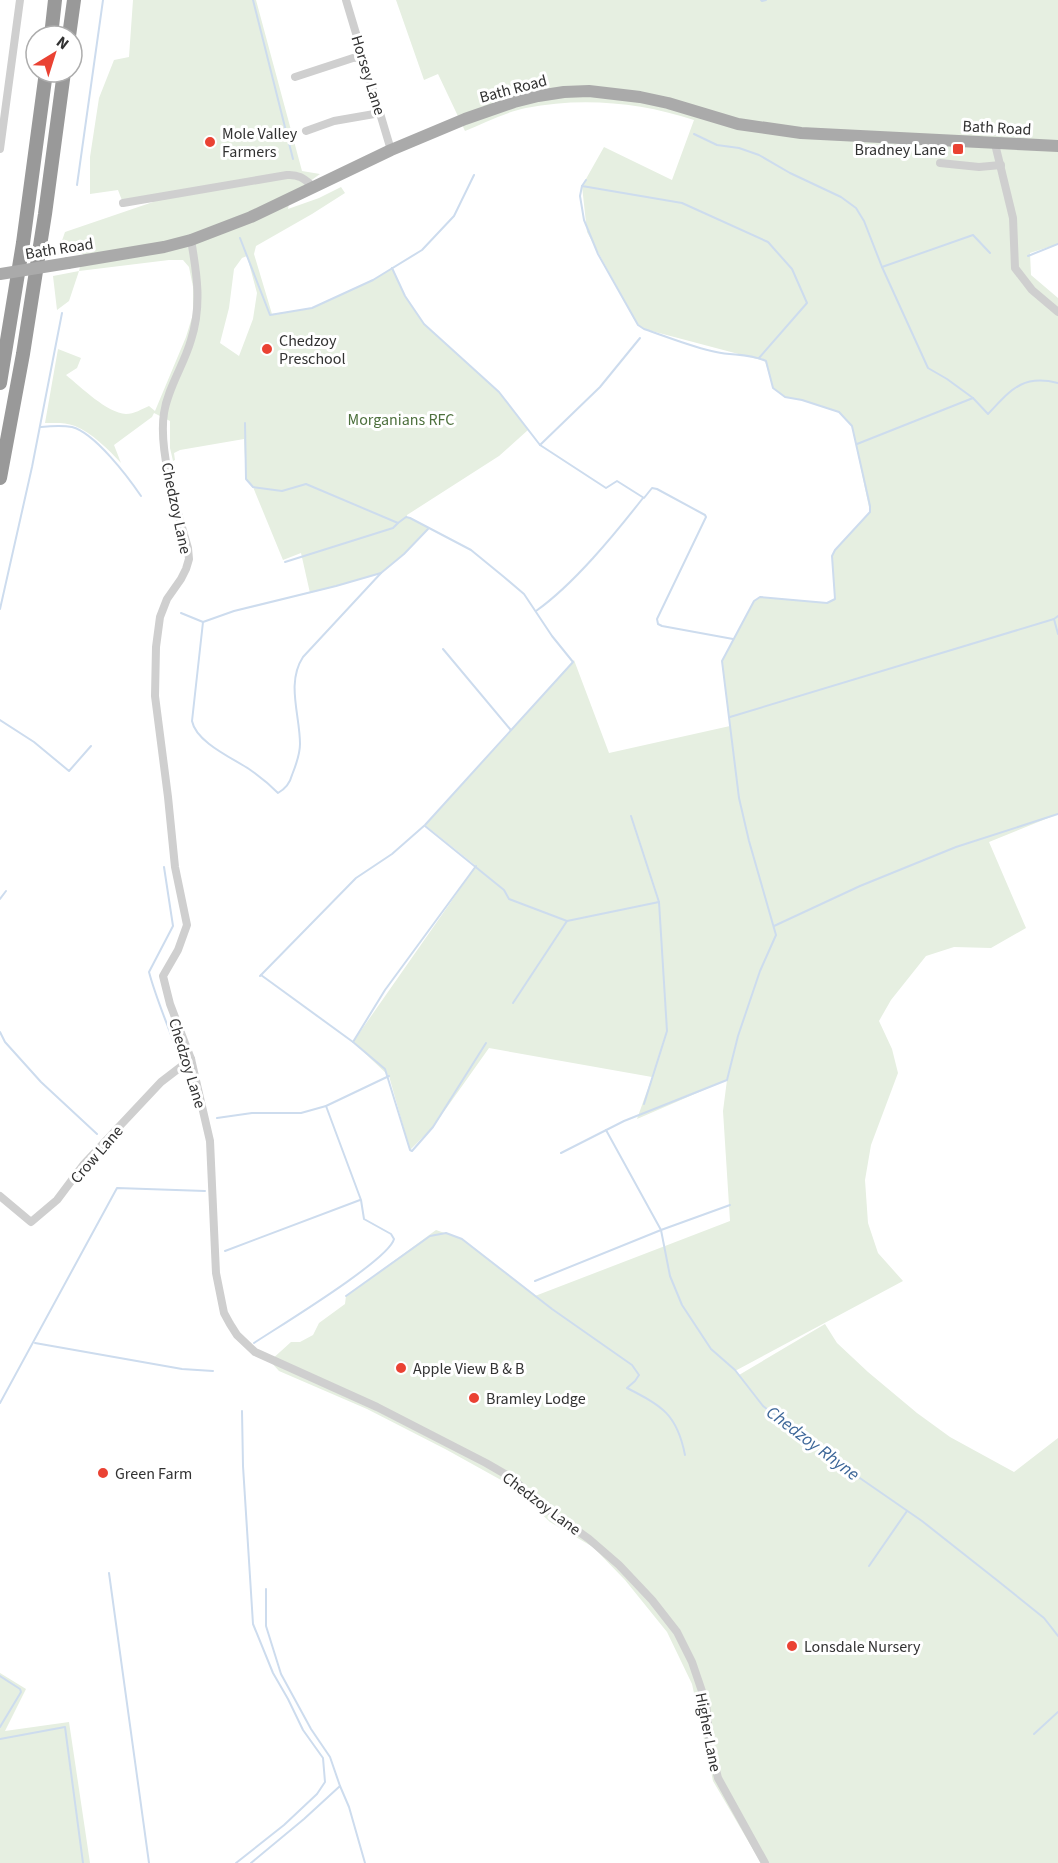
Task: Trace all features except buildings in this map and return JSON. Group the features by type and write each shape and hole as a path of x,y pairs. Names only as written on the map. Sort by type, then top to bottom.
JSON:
{"highway":[{"path":"52,24 55,0"},
{"path":"71,24 74,0"},
{"path":"0,383 23,243 44,84"},
{"path":"0,478 23,354 62,84"}],"main road":[{"name":"Bath Road","path":"0,274 164,247 191,240 251,217 391,150 465,119 514,102 555,94 589,91 619,93 668,102 738,124 801,134 1058,146"}],"street":[{"path":"0,148 20,0"},
{"name":"Horsey Lane","path":"346,0 391,150"},
{"path":"294,77 353,58 363,57"},
{"path":"306,131 334,121 353,122 380,113"},
{"path":"995,144 1013,218 1015,268 1032,290 1058,312"},
{"path":"940,163 979,167 1001,165"},
{"path":"123,203 286,175 303,178 315,188"},
{"name":"Chedzoy Lane","path":"191,240 198,284 196,318 191,340 167,401 164,413 163,443 189,559 160,617 156,647 155,696 175,867 187,925 178,950 163,976 170,1004 191,1059 210,1141 216,1273 224,1313 237,1335 255,1352 377,1407 512,1478 536,1501 589,1539 619,1565 652,1600 676,1632 692,1662"},
{"name":"Crow Lane","path":"0,1196 31,1222 57,1200 84,1164 161,1082 191,1059"},
{"name":"Higher Lane","path":"692,1662 706,1703 710,1746 718,1778 765,1863"}],"green space":[{"name":"Morganians RFC","path":"133,0 256,0 302,171 320,174 291,195 288,209 341,187 345,193 256,246 254,254 272,314 312,308 373,280 392,268 405,296 424,324 499,392 528,430 499,456 407,515 429,528 404,554 381,573 310,593 301,553 283,560 253,487 246,479 244,439 180,450 174,453 175,460 173,461 170,448 170,421 154,413 152,417 114,445 121,463 100,442 81,429 68,424 45,423 58,349 81,358 77,368 66,375 103,404 119,413 126,414 149,406 155,411 186,337 193,314 193,287 189,267 183,260 79,271 83,254 57,255 65,232 153,202 123,203 118,190 90,194 90,157 99,98 114,60 129,57","holes":["247,256 257,293 253,319 239,356 220,343 229,308 234,269 242,258"]},
{"path":"396,0 1058,0 1058,244 1030,253 1031,275 1058,298 1058,814 989,842 1026,928 991,948 954,947 926,956 891,1000 879,1021 892,1049 898,1073 871,1145 865,1180 868,1223 878,1253 903,1281 735,1371 739,1375 825,1324 837,1343 917,1413 950,1437 1014,1472 1058,1438 1058,1863 761,1863 713,1781 692,1684 667,1632 625,1580 593,1547 550,1522 510,1485 367,1409 279,1371 270,1361 291,1342 300,1342 313,1335 319,1323 345,1304 346,1296 436,1230 462,1239 535,1296 730,1221 723,1111 727,1080 637,1119 652,1077 489,1048 433,1127 410,1150 389,1076 353,1042 476,866 425,825 574,660 609,753 730,726 722,661 754,601 760,597 827,603 835,599 832,556 870,512 852,426 839,412 785,397 773,388 765,361 644,329 638,325 587,232 582,186 604,147 672,180 694,120 632,105 568,103 518,110 465,131 438,74 424,80"},
{"path":"79,271 69,301 57,310 53,276"},
{"path":"0,1673 26,1689 5,1731 69,1722 90,1863 0,1863"}],"waterway":[{"path":"77,185 103,0"},
{"path":"253,0 293,159"},
{"path":"761,0 766,0"},
{"path":"694,134 717,145 739,148 759,155 790,173 841,197 856,208 864,221 882,267 928,368 973,398 988,414 1018,386 1035,381 1058,383"},
{"path":"240,238 270,315 312,308 373,280 422,250 454,216 474,175"},
{"path":"586,180 582,186 682,203 768,242 792,269 807,303 759,358"},
{"path":"561,1153 624,1121 727,1080 738,1036 760,971 776,935 739,798 722,661 754,601 760,597 827,603 835,599 832,556 870,512 852,426 839,412 785,397 773,388 766,361 698,347 638,325 598,254 584,220 580,196 582,186"},
{"path":"882,267 973,235 990,253"},
{"path":"1028,256 1058,244"},
{"path":"392,268 405,296 424,324 499,392 540,445 606,488 617,481 644,498 652,488 657,489 705,515 657,619 658,624 733,639"},
{"path":"0,609 32,467 62,313"},
{"path":"540,445 600,387 640,338"},
{"path":"857,444 973,398"},
{"path":"245,423 246,479 253,487 282,491 306,484 398,523 406,517 410,518 471,550 524,594 552,636 573,662 425,825 392,854 356,878 261,975"},
{"path":"40,427 68,426 81,431 101,446 141,496"},
{"path":"536,611 579,573 643,498"},
{"path":"285,562 393,528 398,523"},
{"path":"181,613 203,622 234,611 381,573 404,554 428,529"},
{"path":"203,622 192,721 195,729 207,743 253,772 278,793 290,781 299,752 295,699 295,677 298,667 303,657 381,573"},
{"path":"1058,616 1054,619 1058,634"},
{"path":"730,717 1054,619"},
{"path":"443,649 510,729"},
{"path":"0,720 34,742 69,771 91,746"},
{"path":"774,926 860,886 956,847 1058,814"},
{"path":"631,816 659,902 667,1031 644,1104"},
{"path":"425,826 504,890 509,899 567,921 659,902"},
{"path":"353,1042 385,990 476,866"},
{"path":"164,867 173,926 149,972 180,1059"},
{"path":"0,899 6,891"},
{"path":"513,1003 567,921"},
{"path":"260,976 353,1042 385,1069 412,1151 433,1127 486,1043"},
{"path":"0,1032 5,1042 41,1082 97,1134"},
{"path":"217,1118 252,1113 301,1113 326,1106 389,1076"},
{"path":"254,1343 354,1277 388,1249 394,1239 391,1234 364,1219 361,1200 326,1106"},
{"name":"Chedzoy Rhyne","path":"606,1130 661,1230 670,1276 682,1305 711,1349 735,1370 763,1406 828,1456 922,1521 1044,1618 1058,1636"},
{"path":"0,1403 117,1188 205,1191"},
{"path":"225,1251 360,1200"},
{"path":"535,1281 730,1205"},
{"path":"346,1296 430,1236 446,1233 462,1239 552,1309 632,1365 639,1375 627,1388 650,1400 666,1413 682,1441 685,1455"},
{"path":"35,1343 182,1369 213,1371"},
{"path":"236,1863 284,1825 317,1794 325,1782 323,1758 303,1730 273,1673 253,1624 243,1466 242,1411"},
{"path":"869,1566 907,1511"},
{"path":"109,1573 149,1863"},
{"path":"266,1589 266,1626 281,1674 311,1729 330,1757 340,1786"},
{"path":"0,1676 21,1692 0,1727"},
{"path":"1034,1734 1058,1712"},
{"path":"0,1739 65,1727 83,1863"},
{"path":"251,1863 340,1786 349,1807 365,1863"}],"place":[{"name":"Mole Valley Farmers","path":"210,142"},
{"name":"Bradney Lane","path":"958,149"},
{"name":"Chedzoy Preschool","path":"267,349"},
{"name":"Apple View B & B","path":"401,1368"},
{"name":"Bramley Lodge","path":"474,1398"},
{"name":"Green Farm","path":"103,1473"},
{"name":"Lonsdale Nursery","path":"792,1646"}]}
